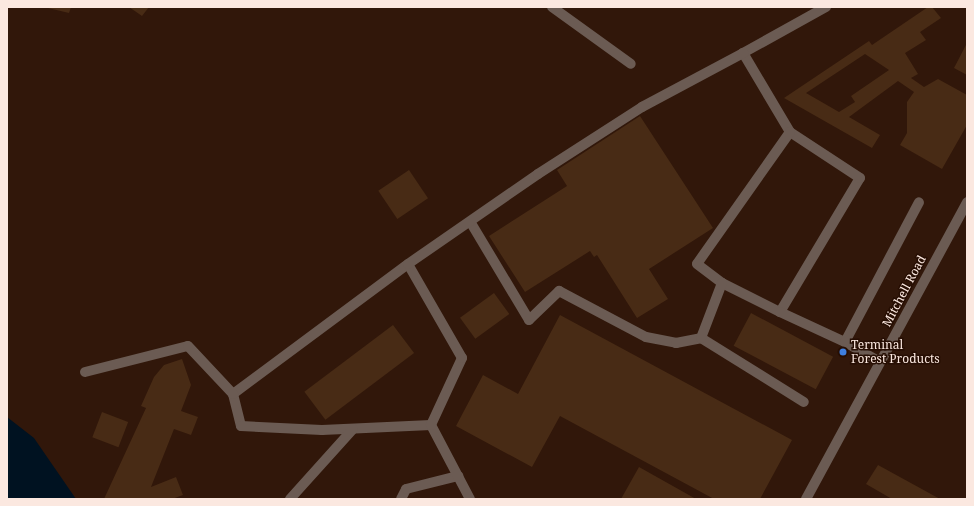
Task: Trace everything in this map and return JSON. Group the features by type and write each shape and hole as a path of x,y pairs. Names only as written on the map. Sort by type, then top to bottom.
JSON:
{"street":[{"path":"552,7 631,64"},
{"path":"233,394 408,264 471,223 538,174 642,107 826,7"},
{"path":"743,53 790,132 860,178 780,312"},
{"path":"790,132 697,264 722,283 845,342 880,362"},
{"path":"845,342 919,202"},
{"name":"Mitchell Road","path":"806,499 967,202"},
{"path":"471,223 529,320 559,291 646,337 676,343 701,338 804,402"},
{"path":"408,264 462,358 431,425"},
{"path":"701,338 722,283"},
{"path":"84,372 188,346 233,394 241,426 322,430 431,425"},
{"path":"431,425 470,499"},
{"path":"290,499 353,428"},
{"path":"401,499 406,490 458,476"}],"water":[{"path":"7,417 34,438 76,499 7,499"}],"building":[{"path":"44,7 71,7 69,13"},
{"path":"129,7 149,7 142,16"},
{"path":"928,7 932,7 941,18 920,32 926,40 905,53 918,74 911,78 924,87 938,79 967,95 967,125 942,169 900,145 907,133 907,102 914,92 898,81 849,117 880,135 872,148 784,98 869,41 872,45","holes":["865,54 889,70 851,96 855,102 839,112 806,93"]},
{"path":"967,43 967,75 954,68"},
{"path":"640,116 713,228 649,269 668,299 637,318 597,255 594,257 590,251 525,292 489,236 567,186 557,170"},
{"path":"409,170 428,198 397,219 378,191"},
{"path":"494,293 509,314 475,339 460,318"},
{"path":"751,313 833,357 816,389 734,346"},
{"path":"560,315 792,440 760,499 714,499 560,416 532,467 456,426 483,375 518,394"},
{"path":"393,325 414,353 325,420 304,392"},
{"path":"182,359 191,385 181,411 198,417 191,435 174,429 151,487 176,477 183,495 172,499 104,499 146,408 141,406 154,377 164,365"},
{"path":"102,412 128,422 118,447 92,437"},
{"path":"878,465 940,499 892,499 866,484"},
{"path":"639,467 696,499 621,499"}],"place":[{"name":"Terminal Forest Products","path":"843,352"}]}
